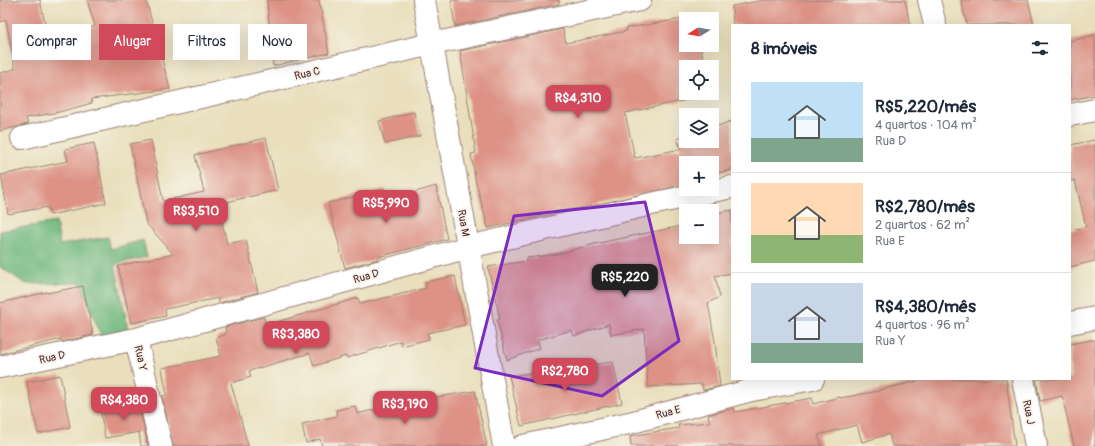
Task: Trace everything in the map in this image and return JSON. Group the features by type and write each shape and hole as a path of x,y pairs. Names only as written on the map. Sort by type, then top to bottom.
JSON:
{"street":[{"name":"Rua M","path":"424,0 504,446"},
{"name":"Rua C","path":"22,138 432,44 640,0"},
{"path":"929,0 934,24"},
{"path":"1071,115 1095,110"},
{"name":"Rua D","path":"0,367 136,339 469,247 651,204 731,187"},
{"path":"1071,323 1095,318"},
{"name":"Rua Y","path":"136,339 161,446"},
{"name":"Rua E","path":"523,446 629,423 752,390 807,380"},
{"name":"Rua J","path":"1023,380 1036,446"}],"highlighted area":[{"path":"645,202 679,341 602,396 475,368 514,216"}],"green space":[{"path":"56,222 60,245 108,237 111,249 143,240 147,257 115,264 128,329 101,336 81,283 26,284 0,267 0,231"}],"building":[{"path":"0,0 40,0 45,24 12,24 12,53 6,20 0,22"},
{"path":"87,0 146,0 152,24 99,24 99,60 162,60 170,89 91,99 92,103 59,112 26,118 28,124 0,131 0,73 15,69 13,60 91,60 91,28 95,26"},
{"path":"267,0 319,0 329,53 307,58 307,24 269,24"},
{"path":"451,0 559,0 559,4 455,26"},
{"path":"764,0 905,0 910,24 733,24 732,6"},
{"path":"961,0 1028,0 1034,24 967,24"},
{"path":"679,20 679,52 702,52 703,60 679,60 679,100 686,100 625,113 635,158 681,148 719,148 719,126 731,121 731,170 719,173 719,156 679,156 679,186 586,207 556,211 557,213 488,228 476,183 471,154 476,153 460,51 563,29 566,43 627,31 626,28"},
{"path":"1095,35 1095,95 1071,100 1071,41"},
{"path":"272,60 299,60 273,66"},
{"path":"414,112 420,136 385,144 379,121"},
{"path":"266,138 278,190 218,204 227,244 246,240 258,292 219,303 218,298 165,309 166,316 131,323 118,266 173,254 146,223 130,144 151,140 163,201 204,192 195,155"},
{"path":"1095,140 1095,261 1071,267 1071,230 1086,227 1075,180 1071,181 1071,145"},
{"path":"94,143 106,203 50,215 48,207 8,214 1,175 68,161 65,149"},
{"path":"436,186 447,239 378,257 378,259 345,268 328,203 385,189 388,200"},
{"path":"731,210 731,273 715,276 720,297 708,303 715,342 720,386 703,390 702,384 648,387 644,329 611,335 609,324 574,336 572,330 537,340 540,348 507,360 497,320 500,319 488,267 527,261 527,258 558,254 594,244 679,226 679,244 719,244 719,213"},
{"path":"455,276 465,325 427,333 429,339 402,346 401,341 347,358 346,356 314,366 310,353 249,371 251,377 231,383 248,446 173,446 162,396 167,395 162,368 221,356 216,338 226,334 225,327 264,317 266,325 358,298 360,304 426,288 425,282"},
{"path":"83,286 93,335 61,342 61,339 0,354 0,303 47,292"},
{"path":"1095,340 1095,446 1074,446 1062,396 1040,401 1036,380 1071,380 1071,344"},
{"path":"613,362 622,403 521,426 509,376"},
{"path":"60,375 70,427 38,434 27,382"},
{"path":"1006,380 1015,446 892,446 889,434 862,442 857,425 818,435 822,446 631,446 630,436 679,428 678,425 710,422 708,415 734,408 735,412 812,398 813,404 840,397 879,391 918,381"},
{"path":"475,391 487,446 322,446 320,439 306,443 302,424 337,416 336,410 355,406 357,414 405,402"},
{"path":"138,401 148,446 141,446 139,432 105,438 100,409"}]}
